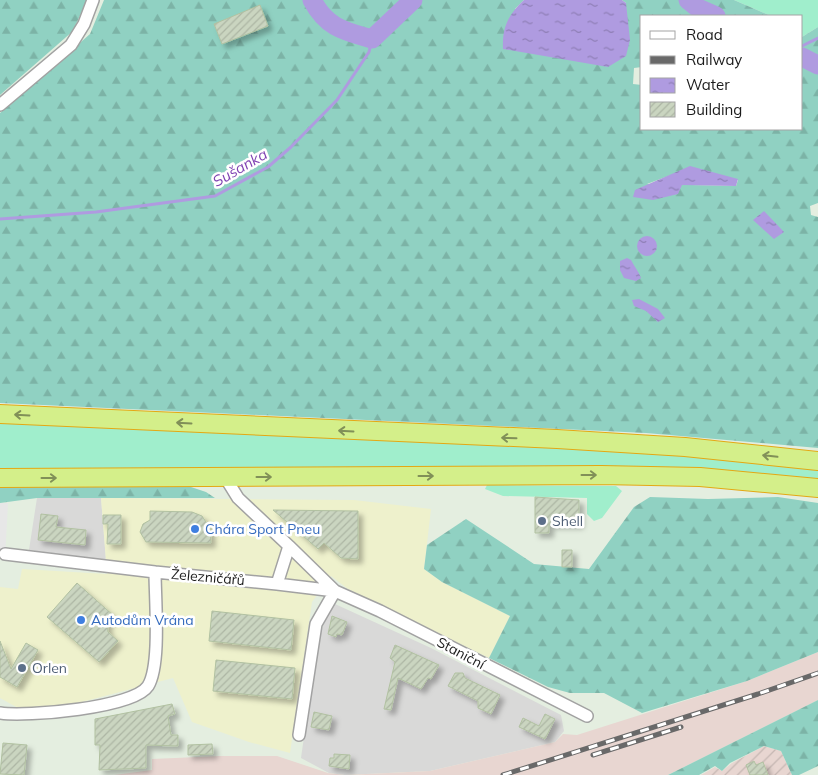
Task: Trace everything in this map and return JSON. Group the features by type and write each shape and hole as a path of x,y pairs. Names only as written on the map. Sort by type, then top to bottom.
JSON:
{"highway":[{"path":"0,414 685,447 818,461"},
{"path":"0,478 660,476 818,488"}],"street":[{"path":"0,105 71,45 84,24 93,0"},
{"path":"225,477 238,498 289,546 277,584"},
{"name":"Staniční","path":"289,546 335,591 587,716"},
{"path":"5,554 154,572"},
{"name":"Železničářů","path":"0,714 55,713 122,701 136,697 145,691 152,677 156,654 154,572 277,584"},
{"name":"Staniční","path":"277,584 335,591"},
{"path":"299,735 316,624 335,591"}],"shaded area":[{"path":"37,498 101,498 106,560 29,550"},
{"path":"101,498 354,500 431,509 424,569 442,582 510,616 489,658 348,589 331,576 312,602 290,753 249,742 192,722 173,678 78,703 20,709 0,698 0,587 18,589 22,569 107,574"},
{"path":"0,503 8,503 5,558 0,557"},
{"path":"335,604 431,648 561,715 564,731 555,742 430,771 345,775 329,773 301,758 318,639 327,616"},
{"path":"818,652 818,700 668,775 345,775 430,771 555,742 563,734 577,735 747,681"},
{"path":"764,746 781,751 792,775 701,775 715,767 722,771 732,763"},
{"path":"277,756 328,773 345,775 114,775 152,770 152,759"}],"green space":[{"path":"0,0 87,0 73,31 0,95"},
{"path":"104,0 524,0 515,9 626,3 622,0 734,0 769,15 640,15 640,67 634,68 633,84 640,85 640,130 803,130 803,36 818,27 818,203 810,206 811,215 818,217 818,448 646,433 0,403 0,113 90,34","holes":["716,174 738,180 736,186 647,184 671,175"]},
{"path":"734,0 818,0 818,27 803,36 803,15 769,15"},
{"path":"0,421 624,450 818,468 818,482 0,472"},
{"path":"487,485 616,486 622,491 602,518 594,521 587,514 587,498 503,496 485,489"},
{"path":"0,487 191,487 206,492 215,498 37,498 0,503"},
{"path":"650,497 708,499 778,497 818,503 818,652 747,681 642,713 604,693 570,693 548,687 489,658 510,616 442,582 424,569 427,545 466,519 534,564 589,569 634,507"},
{"path":"818,700 818,766 799,775 792,775 781,751 764,746 730,763 722,771 715,766 699,775 668,775"}],"water":[{"path":"524,0 622,0 626,3 630,40 626,56 608,67 503,49 507,22"},
{"path":"690,166 738,179 736,186 682,185 678,194 653,200 633,197 635,190"},
{"path":"764,211 784,232 774,239 753,220"},
{"path":"647,236 654,239 657,246 654,253 647,256 640,253 637,246 640,239"},
{"path":"627,258 631,260 641,278 636,281 624,278 620,270 620,261"},
{"path":"639,299 658,309 665,318 658,322 646,311 634,306 632,300"}],"building":[{"path":"260,5 268,26 222,44 214,24"},
{"path":"535,497 579,500 579,524 549,524 549,533 535,533"},
{"path":"273,510 358,511 358,559 341,558 324,543 318,549"},
{"path":"150,511 192,512 202,516 210,528 211,543 146,542 140,532 143,524 150,520"},
{"path":"41,514 58,516 56,527 86,530 85,545 38,540"},
{"path":"103,515 121,515 121,544 107,544 108,524 103,524"},
{"path":"562,550 572,550 572,567 562,567"},
{"name":"Autodům Vrána","path":"77,583 114,616 107,623 108,632 118,641 99,662 47,617"},
{"path":"212,611 294,620 291,650 209,641"},
{"path":"332,616 347,622 342,635 337,634 336,637 328,634"},
{"path":"0,641 11,669 26,643 38,650 17,687 0,677"},
{"path":"395,645 439,665 431,679 428,678 421,689 398,678 391,710 384,709 395,662 390,658"},
{"path":"216,660 295,668 292,699 213,691"},
{"path":"455,673 463,673 465,678 500,695 491,714 478,708 478,701 448,686"},
{"path":"172,704 175,714 168,716 171,735 178,735 178,746 146,745 146,768 99,770 100,745 95,745 95,719"},
{"path":"314,712 332,716 329,730 311,727"},
{"path":"545,714 555,719 545,739 519,727 523,718 539,726"},
{"path":"3,743 27,745 24,775 0,774"},
{"path":"212,744 213,754 188,755 188,745"},
{"path":"334,754 350,755 349,769 329,766 330,758 334,758"},
{"path":"754,761 756,765 763,762 768,775 750,775 746,765"}],"waterway":[{"path":"312,0 330,23 345,31 372,39 413,0"},
{"path":"688,0 698,8 714,15"},
{"path":"803,46 818,38"},
{"name":"Sušanka","path":"0,219 96,212 215,196 268,167 291,147 337,100 369,52 372,39"},
{"path":"803,58 818,65"}],"railway":[{"path":"503,775 818,673"},
{"path":"593,755 681,727"}],"place":[{"name":"Shell","path":"542,521"},
{"name":"Chára Sport Pneu","path":"195,529"},
{"name":"Autodům Vrána","path":"81,620"},
{"name":"Orlen","path":"22,668"}]}
